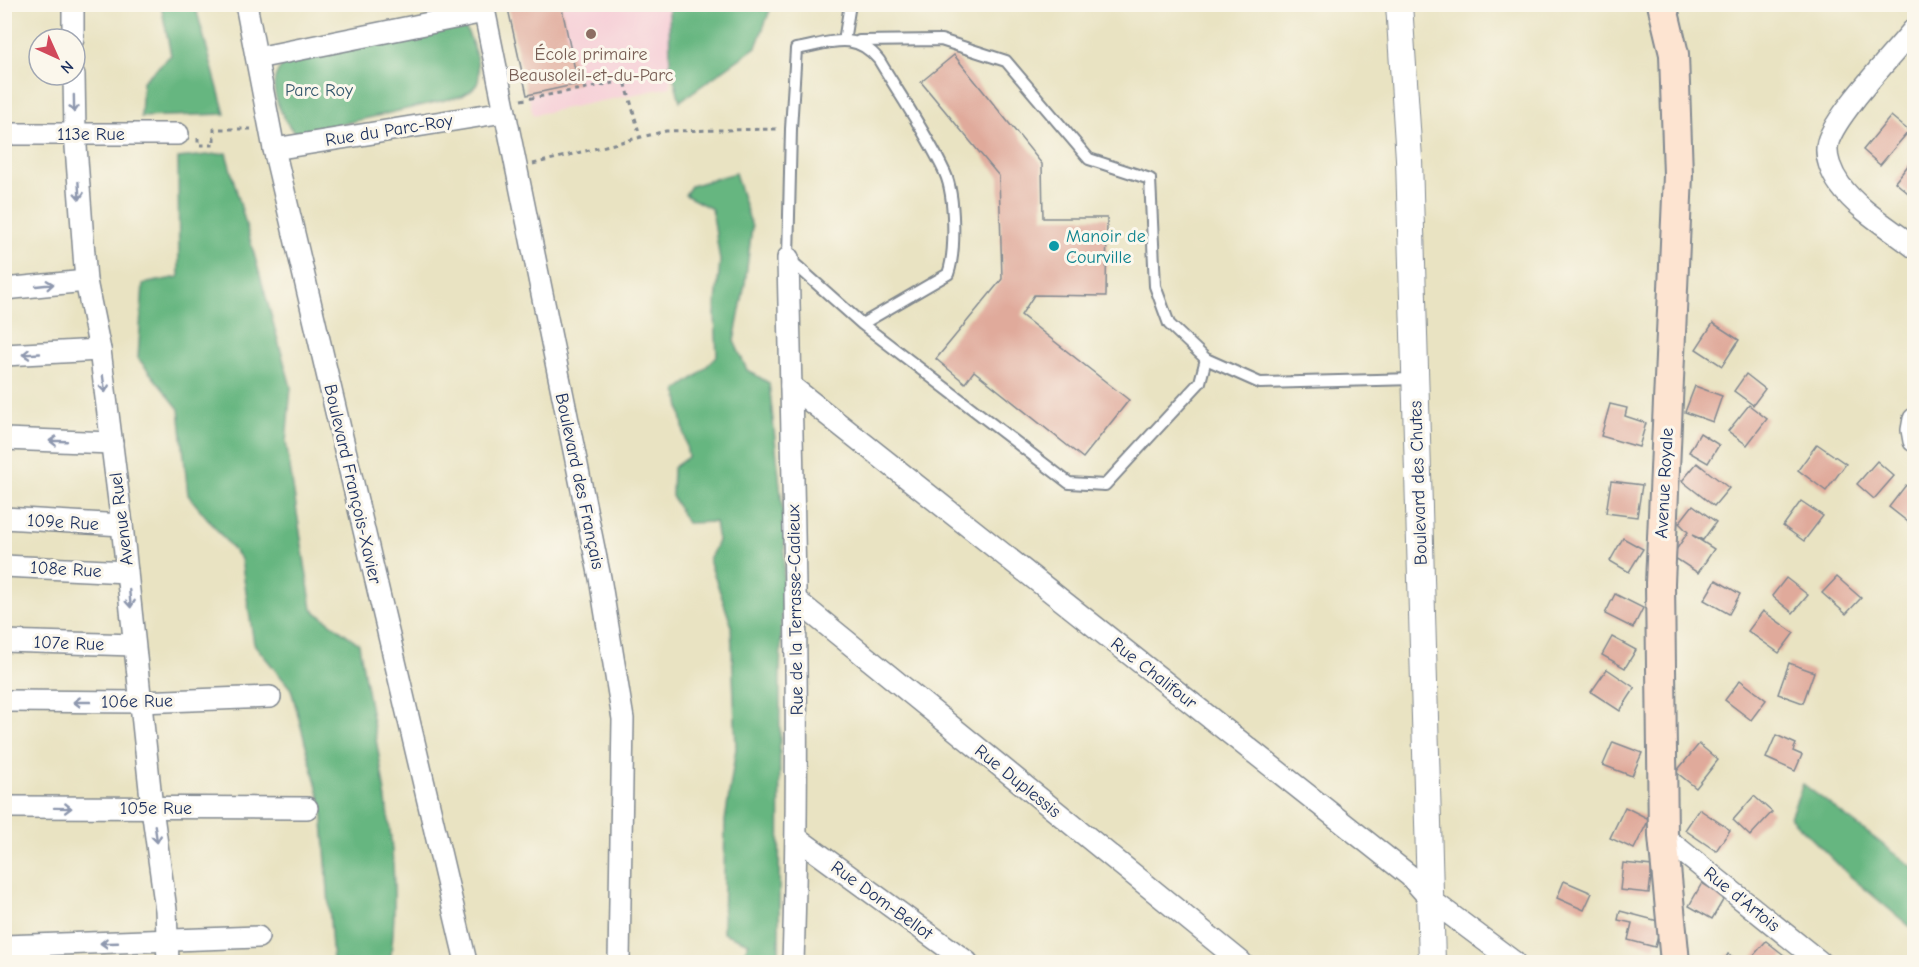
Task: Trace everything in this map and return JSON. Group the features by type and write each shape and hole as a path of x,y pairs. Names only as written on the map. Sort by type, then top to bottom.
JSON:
{"main road":[{"name":"Avenue Royale","path":"1662,4 1674,54 1678,175 1660,583 1663,836 1675,963"}],"street":[{"path":"73,4 73,27"},
{"name":"Boulevard François-Xavier","path":"246,4 272,139 466,963"},
{"name":"Boulevard des Chutes","path":"1399,4 1409,159 1432,963"},
{"path":"257,58 483,8"},
{"name":"Boulevard des Français","path":"483,8 600,578 622,719 619,963"},
{"path":"1914,29 1837,122 1827,144 1829,164 1841,186 1914,247"},
{"name":"Avenue Ruel","path":"74,87 75,133 86,281 100,350 122,525 152,808 166,910 168,963"},
{"name":"Rue du Parc-Roy","path":"272,139 503,108"},
{"name":"113e Rue","path":"4,134 178,134"},
{"name":"Rue de la Terrasse-Cadieux","path":"788,258 796,600 797,838 793,963"},
{"path":"4,289 86,281"},
{"path":"4,355 100,350"},
{"name":"Rue Chalifour","path":"791,386 1410,876 1431,900 1514,963"},
{"path":"1914,419 1912,430 1914,441"},
{"path":"4,439 112,443"},
{"name":"109e Rue","path":"4,518 122,525"},
{"name":"108e Rue","path":"4,566 127,572"},
{"name":"Rue Duplessis","path":"796,600 1241,963"},
{"name":"107e Rue","path":"4,642 134,645"},
{"name":"106e Rue","path":"4,701 140,702 270,697"},
{"name":"105e Rue","path":"4,807 307,808"},
{"name":"Rue d'Artois","path":"1663,836 1820,963"},
{"name":"Rue Dom-Bellot","path":"797,838 967,963"},
{"path":"4,946 258,937"}],"lane":[{"path":"844,41 850,4"},
{"path":"1206,360 1200,382 1105,485 1069,483 862,324 788,258 791,129 796,49 844,41 941,40 1006,61 1089,159 1150,179 1155,286 1168,324 1206,360 1260,383 1414,379"},
{"path":"857,41 870,49 879,60 946,175 954,259 948,274 862,324"}],"path":[{"path":"503,108 625,81 640,136"},
{"path":"178,134 197,130 198,145 214,145 214,129 272,139"},
{"path":"515,168 666,131 791,129"}],"shaded area":[{"name":"École primaire Beausoleil-et-du-Parc","path":"507,5 669,5 671,87 533,115"}],"green space":[{"path":"669,4 772,5 756,47 680,101 670,64"},
{"path":"161,5 195,5 225,114 141,117 143,81 171,55"},
{"name":"Parc Roy","path":"462,24 472,44 478,79 477,84 462,96 304,133 294,132 281,113 274,88 275,80 279,69 290,58"},
{"path":"226,153 291,387 286,442 312,609 359,644 391,842 394,922 390,962 333,962 322,806 291,689 254,644 241,559 188,495 179,409 138,358 143,284 179,277 178,158"},
{"path":"735,173 752,227 745,284 734,341 747,370 769,383 785,532 780,672 779,962 739,962 749,943 723,933 725,821 736,748 731,624 709,560 718,541 715,522 687,523 672,496 673,468 688,457 677,390 698,375 717,356 715,314 720,261 712,209 685,195 691,186"},
{"path":"1803,784 1914,868 1914,930 1850,876 1790,817"}],"building":[{"path":"507,4 561,4 578,84 527,95"},
{"name":"Manoir de Courville","path":"954,55 1042,164 1043,218 1107,218 1106,296 1034,295 1021,315 1129,400 1083,458 974,371 965,383 936,359 1002,279 999,176 921,82"},
{"path":"1891,116 1909,131 1880,165 1863,150"},
{"path":"1910,163 1914,167 1914,198 1895,182"},
{"path":"1713,323 1739,340 1722,366 1696,349"},
{"path":"1746,374 1765,389 1753,405 1734,391"},
{"path":"1695,386 1722,396 1713,422 1685,412"},
{"path":"1610,404 1627,408 1625,416 1646,423 1639,447 1601,436"},
{"path":"1749,405 1767,419 1747,445 1728,431"},
{"path":"1700,433 1719,445 1708,463 1689,452"},
{"path":"1817,444 1846,464 1826,491 1798,470"},
{"path":"1877,461 1894,476 1874,499 1857,484"},
{"path":"1697,463 1729,488 1714,506 1682,481"},
{"path":"1611,481 1642,485 1637,517 1606,513"},
{"path":"1906,485 1914,491 1914,513 1908,522 1889,507"},
{"path":"1801,501 1823,516 1804,541 1783,526"},
{"path":"1693,505 1716,522 1703,540 1692,535 1714,549 1698,573 1672,556 1688,532 1679,523"},
{"path":"1623,538 1643,549 1629,572 1610,561"},
{"path":"1837,577 1861,598 1846,614 1822,593"},
{"path":"1786,578 1808,595 1793,613 1772,596"},
{"path":"1716,580 1740,594 1729,614 1704,600"},
{"path":"1615,594 1643,608 1633,628 1605,614"},
{"path":"1763,611 1794,633 1779,653 1748,631"},
{"path":"1612,637 1636,650 1625,668 1602,655"},
{"path":"1789,663 1814,672 1803,703 1778,694"},
{"path":"1607,669 1635,688 1620,711 1591,692"},
{"path":"1740,680 1766,700 1751,720 1725,700"},
{"path":"1776,735 1796,744 1793,751 1802,755 1795,771 1766,758"},
{"path":"1613,742 1642,753 1632,776 1603,765"},
{"path":"1699,744 1718,760 1696,788 1676,772"},
{"path":"1754,796 1772,812 1750,836 1733,820"},
{"path":"1625,807 1649,819 1634,849 1610,838"},
{"path":"1699,809 1730,830 1716,851 1685,830"},
{"path":"1623,863 1652,866 1649,893 1620,890"},
{"path":"1564,881 1592,893 1584,910 1557,898"},
{"path":"1702,883 1725,897 1712,919 1689,906"},
{"path":"1620,911 1662,922 1655,947 1628,940 1632,923 1618,920"},
{"path":"1766,941 1784,955 1778,962 1761,962 1753,956"},
{"path":"1728,954 1741,962 1723,962"}],"place":[{"name":"École primaire Beausoleil-et-du-Parc","path":"591,34"},
{"name":"Manoir de Courville","path":"1054,246"}]}
